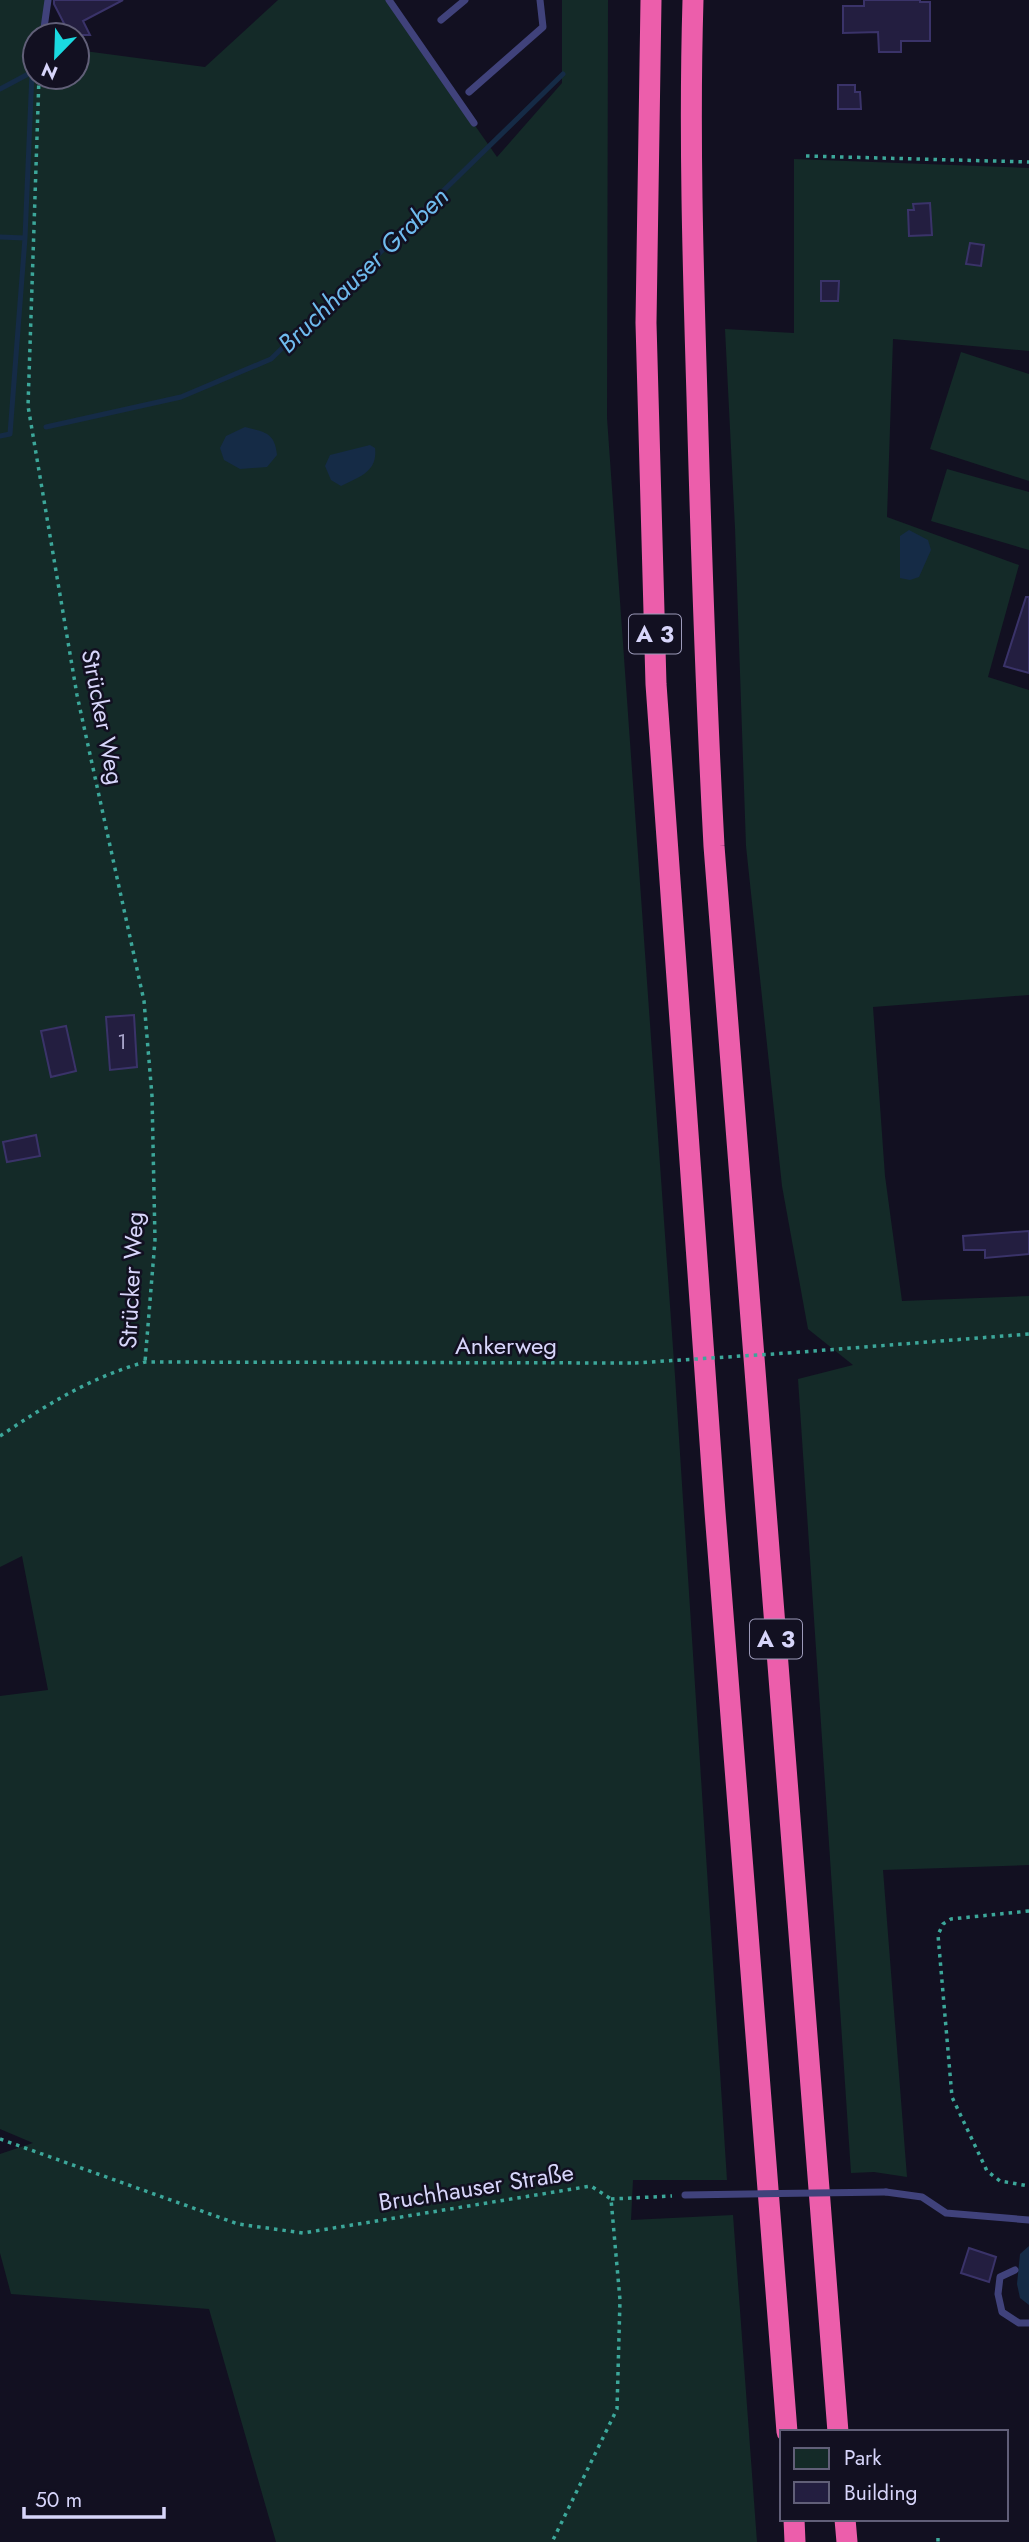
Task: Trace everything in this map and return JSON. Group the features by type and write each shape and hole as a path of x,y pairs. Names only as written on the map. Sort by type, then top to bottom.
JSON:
{"highway":[{"name":"A 3","path":"651,0 646,323 656,684 715,1512 787,2430"},
{"name":"A 3","path":"693,0 690,73 705,683 714,832 838,2430"},
{"path":"794,2521 795,2542"},
{"path":"845,2521 847,2542"}],"lane":[{"path":"45,21 48,0"},
{"path":"389,0 474,123"},
{"path":"441,20 465,0"},
{"path":"468,92 543,27 540,0"},
{"path":"685,2195 886,2192 922,2197 946,2213 1029,2220"},
{"path":"1015,2270 1000,2277 998,2294 1002,2312 1019,2323 1029,2323"}],"path":[{"name":"Strücker Weg","path":"39,91 28,406 77,695 144,1001 152,1096 155,1240 145,1362"},
{"path":"806,156 1029,162"},
{"name":"Ankerweg","path":"0,1436 50,1403 110,1372 145,1362 635,1363 1029,1334"},
{"path":"1029,1911 951,1919 943,1924 938,1936 952,2097 988,2171 1000,2181 1029,2186"},
{"name":"Bruchhauser Straße","path":"0,2139 238,2224 303,2232 591,2186 611,2199"},
{"path":"552,2542 617,2409 620,2300 611,2199 685,2195"}],"green space":[{"path":"0,0 45,0 44,21 21,21 21,91 91,91 91,52 205,67 278,0 387,0 497,157 562,83 562,0 608,0 607,418 675,1376 727,2180 633,2180 631,2220 733,2215 757,2542 276,2542 209,2309 11,2294 0,2253 0,2154 33,2143 0,2129 0,1696 48,1690 22,1556 0,1567"},
{"path":"794,159 1029,168 1029,351 893,339 887,517 1019,565 988,677 1029,690 1029,995 873,1007 885,1176 902,1301 1029,1296 1029,1865 883,1870 907,2177 874,2172 851,2173 798,1379 853,1365 808,1329 782,1186 746,846 725,329 794,333"},
{"path":"961,352 1029,374 1029,481 930,449"},
{"path":"947,469 1029,492 1029,550 931,521"}],"water":[{"path":"245,427 267,434 274,442 277,455 267,467 240,469 224,460 220,448 226,436"},
{"path":"370,445 375,448 375,456 366,473 341,486 331,480 325,466 330,455"},
{"path":"909,530 928,540 931,550 919,577 910,580 900,578 900,536"},
{"path":"1029,2246 1029,2305 1020,2298 1017,2284 1020,2254"}],"building":[{"path":"54,0 123,0 83,21 63,21"},
{"path":"864,0 930,2 930,41 901,41 901,52 879,52 878,32 843,33 843,6 864,6"},
{"path":"838,85 855,85 855,92 860,92 861,109 838,109"},
{"path":"930,203 932,235 909,236 908,210 914,210 913,204"},
{"path":"970,243 984,245 981,266 966,264"},
{"path":"821,281 839,281 838,301 821,301"},
{"path":"1026,597 1029,597 1029,673 1004,666"},
{"path":"134,1015 137,1067 110,1070 106,1017"},
{"path":"66,1026 76,1071 51,1077 41,1031"},
{"path":"36,1135 40,1156 7,1162 3,1142"},
{"path":"1029,1231 1029,1254 985,1258 985,1250 964,1250 963,1236"},
{"path":"969,2248 996,2257 989,2282 961,2273"}],"waterway":[{"name":"Bruchhauser Graben","path":"46,427 181,397 271,359 563,74"},
{"path":"0,89 21,78"},
{"path":"0,436 10,434 25,238 31,91"},
{"path":"0,237 25,238"}]}
